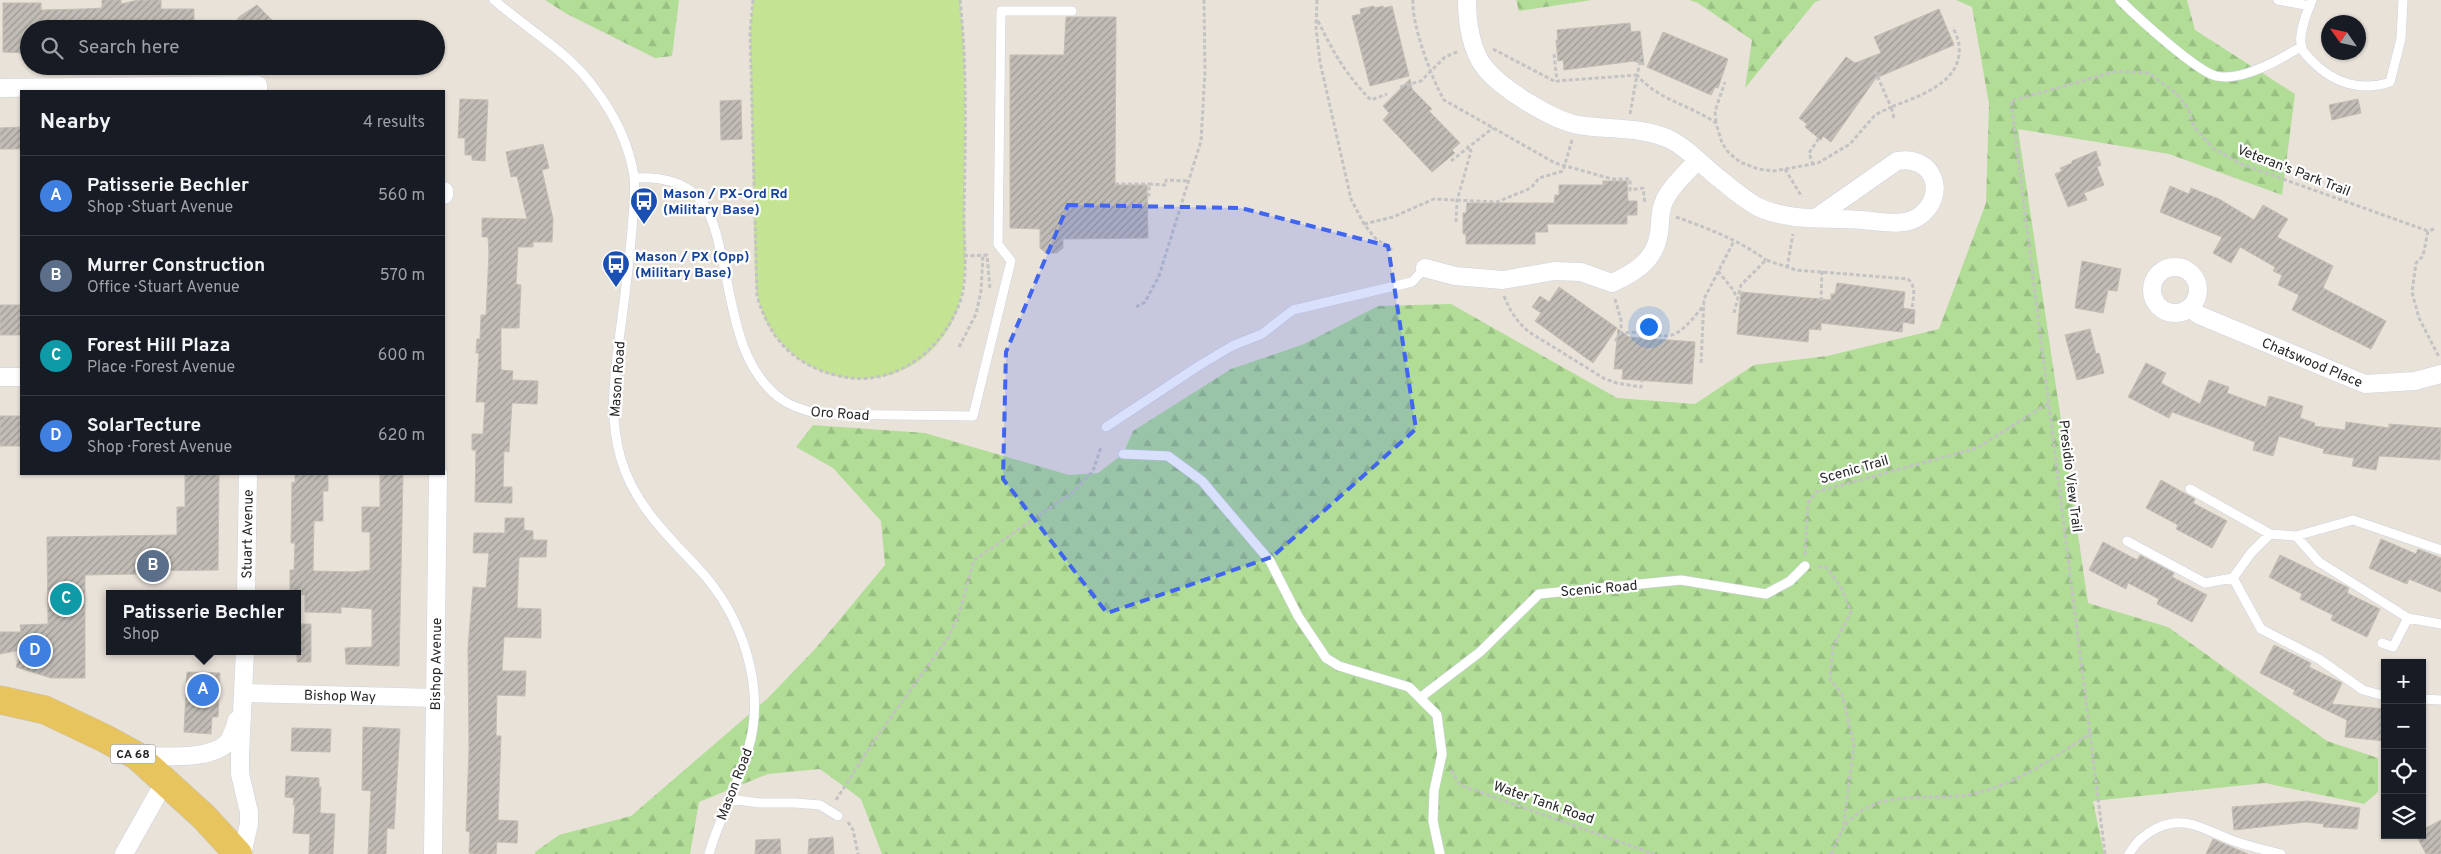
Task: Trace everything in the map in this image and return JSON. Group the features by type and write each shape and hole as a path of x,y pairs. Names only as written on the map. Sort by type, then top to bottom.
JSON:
{"main road":[{"name":"CA 68","path":"0,700 46,710 137,756 204,817 238,854"}],"street":[{"path":"1467,0 1468,20 1475,47 1485,68 1520,96 1550,115 1578,125 1644,131 1673,141 1756,206 1797,218 1817,217 1895,222 1915,219 1928,210 1934,199 1936,186 1931,174 1920,163 1908,159 1897,161 1817,217"},
{"path":"0,88 258,88"},
{"path":"1425,268 1455,276 1503,280 1554,272 1581,272 1612,283 1636,270 1649,258 1658,238 1653,212 1697,160"},
{"name":"Chatswood Place","path":"2189,308 2199,315 2365,384 2415,381 2441,374"},
{"path":"0,376 20,377"},
{"name":"Stuart Avenue","path":"246,590 248,475"},
{"name":"Bishop Avenue","path":"433,854 438,475"},
{"path":"242,854 249,824 249,812 240,774 245,655"},
{"path":"137,756 191,755 218,750 228,742 234,729 244,694"},
{"name":"Bishop Way","path":"244,694 436,698"},
{"path":"124,854 165,781"}],"lane":[{"name":"Mason Road","path":"494,0 514,18 573,62 595,88 614,117 626,145 634,178 630,247 613,393 614,427 621,459 640,502 658,526 702,572 732,616 748,660 755,702 748,750 728,798 709,854"},
{"path":"2120,0 2140,20 2167,42 2207,73 2218,77 2240,74 2269,66 2302,46"},
{"path":"2278,0 2311,3 2301,34 2302,46 2308,57 2324,73 2349,84 2378,86 2390,82 2401,39 2403,0"},
{"name":"Oro Road","path":"634,178 650,177 680,184 693,192 704,205 716,232 742,343 761,379 782,400 806,411 820,414 973,416 1011,261 998,244 1001,11 1072,11"},
{"path":"1106,427 1200,365 1232,346 1262,334 1293,310 1412,282 1425,268"},
{"path":"1123,454 1168,456 1202,480 1270,561 1298,616 1326,658 1339,666 1410,688 1437,715 1442,754 1434,791 1433,821 1440,854"},
{"path":"2190,489 2270,534 2296,536 2353,520 2441,550"},
{"path":"2127,541 2205,583 2233,578 2251,553 2270,534"},
{"path":"2296,536 2319,562 2408,618 2441,624"},
{"name":"Scenic Road","path":"1421,697 1480,652 1539,594 1681,580 1766,594 1790,581 1805,566"},
{"path":"2233,578 2261,629 2319,659 2363,690 2381,695"},
{"path":"2382,643 2393,647 2408,618"},
{"path":"2426,699 2441,700"},
{"path":"728,798 760,803 795,802 820,805 838,816"},
{"path":"2129,854 2148,831 2168,824 2192,824 2245,845 2281,854"}],"path":[{"path":"753,0 750,31 757,296 769,328 789,352 815,369 857,380 887,374 913,364 935,347 953,320 962,297 965,94 960,0"},
{"path":"1136,308 1145,302 1159,276 1201,141 1204,117 1204,0"},
{"path":"1317,0 1318,20 1316,28 1320,62 1326,97 1351,199 1364,224 1375,238 1392,250"},
{"path":"1413,0 1415,21 1431,72 1444,100 1555,163 1565,164 1612,179 1630,179 1630,190 1643,188 1653,212 1709,229 1766,260 1787,268 1908,279 1913,283 1914,290 1912,309"},
{"path":"1318,20 1342,67 1354,84 1371,100 1387,94"},
{"path":"1725,82 1715,111 1716,123 1722,142 1729,152 1740,162 1758,169 1785,169 1813,165 1850,144 1875,115 1891,107 1923,96 1939,85 1953,68 1959,57 1959,45 1953,27"},
{"path":"1475,47 1484,45 1554,81"},
{"path":"1400,87 1415,84 1431,72 1445,57 1454,53"},
{"path":"1554,54 1557,81 1637,75 1654,91 1716,123"},
{"path":"1632,102 1642,55"},
{"path":"1875,71 1894,118"},
{"name":"Veteran's Park Trail","path":"2011,101 2117,71 2149,74 2177,94 2188,108 2194,127 2213,148 2241,164 2428,231"},
{"name":"Presidio View Trail","path":"2011,101 2105,854"},
{"path":"1451,161 1467,146 1493,128"},
{"path":"1813,165 1809,153 1819,138"},
{"path":"1456,222 1457,201 1471,151 1467,146"},
{"path":"1364,224 1393,217 1434,199 1497,202 1531,188 1540,178 1563,171 1568,154"},
{"path":"1785,169 1802,197"},
{"path":"1116,184 1166,185 1166,180 1189,182"},
{"path":"1147,195 1149,195 1149,184"},
{"path":"2434,229 2428,231 2423,256 2416,263 2412,292 2419,318 2441,360"},
{"path":"1787,268 1792,236"},
{"path":"1701,363 1704,299 1734,241"},
{"path":"959,347 976,314 983,255"},
{"path":"964,256 987,255 990,291"},
{"path":"1734,313 1741,285 1766,260"},
{"path":"1821,301 1822,270"},
{"path":"1718,271 1734,291 1736,300"},
{"path":"1503,280 1503,293 1509,310 1520,325 1529,332 1605,379 1641,387 1642,381"},
{"path":"1612,283 1621,320 1621,333 1615,341"},
{"path":"1621,333 1635,332 1659,337 1675,336 1704,305"},
{"name":"Scenic Trail","path":"1805,566 1808,503 1816,492 1977,448 2050,402"},
{"path":"835,802 876,738 948,638 959,614 974,560 1073,492 1093,471 1101,447"},
{"path":"1805,566 1826,567 1841,587 1851,612 1833,647 1830,679 1842,694 1854,745 1843,829 1831,854"},
{"path":"1843,829 1866,808 1893,798 1949,797 1976,793 2011,782 2045,764 2091,733"},
{"name":"Water Tank Road","path":"1442,754 1460,785 1654,854"},
{"path":"844,827 848,822 853,830 858,854"}],"highlighted area":[{"path":"1068,205 1241,208 1388,246 1416,429 1272,557 1107,613 1003,479 1006,352"}],"green space":[{"path":"545,0 679,0 672,56 655,58 567,14"},
{"path":"753,0 960,0 965,96 965,258 962,290 953,320 931,351 903,370 872,378 839,376 809,365 783,345 764,316 755,279 750,31"},
{"path":"1516,0 1592,0 1519,11"},
{"path":"1689,0 1821,0 1815,2 1745,88 1752,40 1698,3"},
{"path":"1956,0 2187,0 2195,30 2295,94 2282,195 2169,154 2018,129 2088,603 2168,627 2327,741 2378,758 2378,792 2364,804 2265,783 2093,801 2104,854 882,854 861,799 820,769 768,774 699,802 690,854 535,854 535,852 559,835 631,816 767,699 816,648 885,565 881,521 833,468 796,447 813,425 925,433 1069,475 1098,473 1123,454 1133,431 1231,369 1304,344 1378,306 1451,304 1617,398 1695,404 1754,365 1827,356 1939,329 1986,203 1989,104 1972,7"}],"building":[{"path":"102,0 121,0 121,4 138,0 161,0 161,9 194,9 194,20 20,20 20,53 3,52 3,3 41,3 41,10 102,8"},
{"path":"257,5 272,20 237,20"},
{"path":"1374,6 1375,8 1383,6 1384,8 1392,6 1409,76 1370,86 1352,16 1361,14 1360,9"},
{"path":"1939,9 1954,45 1876,78 1831,142 1823,136 1821,140 1805,127 1807,124 1799,118 1846,57 1855,63 1881,53 1874,37"},
{"path":"1066,17 1116,17 1115,185 1147,185 1148,238 1063,239 1063,248 1057,253 1046,253 1040,248 1040,229 1010,228 1010,55 1064,55"},
{"path":"1630,23 1631,32 1640,31 1644,65 1634,61 1564,70 1563,60 1558,61 1557,30"},
{"path":"1663,32 1728,59 1718,88 1715,87 1711,95 1647,67"},
{"path":"1410,79 1412,89 1432,109 1429,111 1460,143 1452,150 1455,153 1432,172 1383,120 1389,113 1383,106"},
{"path":"460,99 488,100 485,161 472,160 472,155 465,155 465,138 458,138"},
{"path":"2358,99 2361,113 2332,120 2329,105"},
{"path":"741,100 742,139 721,140 720,101"},
{"path":"20,127 20,149 0,149 0,128"},
{"path":"543,144 549,168 542,170 553,219 552,242 533,242 533,247 518,247 516,284 521,285 519,328 501,328 501,370 513,371 512,380 538,381 537,404 512,403 509,452 504,451 503,487 512,487 512,503 475,502 476,450 472,450 472,434 483,434 485,402 476,402 479,353 476,353 477,339 480,339 481,315 486,315 489,253 488,237 482,237 482,218 527,219 517,176 511,177 506,152"},
{"path":"2096,151 2101,165 2097,167 2104,185 2084,193 2087,200 2068,207 2055,174 2062,171 2060,168 2072,163 2072,161"},
{"path":"1603,181 1627,181 1628,201 1637,201 1637,215 1627,215 1627,224 1547,224 1548,232 1535,232 1535,244 1466,244 1466,234 1463,234 1463,213 1466,213 1467,203 1554,203 1555,195 1559,195 1559,185 1603,185"},
{"path":"2170,186 2189,194 2191,188 2219,199 2254,220 2263,205 2288,219 2277,237 2333,266 2323,288 2386,321 2371,349 2292,310 2299,295 2278,285 2282,275 2273,271 2275,267 2240,247 2231,263 2213,253 2222,237 2160,212"},
{"path":"2082,261 2121,269 2117,291 2108,290 2103,313 2075,308"},
{"path":"1837,283 1905,292 1903,308 1915,310 1914,324 1903,322 1902,332 1821,323 1821,330 1809,329 1808,342 1737,334 1741,292 1831,300 1831,294 1835,294"},
{"path":"1559,287 1617,328 1593,363 1535,321 1541,313 1532,307 1540,296 1549,302"},
{"path":"0,305 20,305 20,335 0,335"},
{"path":"1618,329 1629,337 1695,342 1692,384 1622,379 1623,369 1614,369"},
{"path":"2090,329 2096,354 2099,353 2104,373 2077,380 2065,335"},
{"path":"2146,363 2166,373 2161,383 2200,404 2209,380 2229,387 2227,393 2266,407 2269,396 2303,406 2300,418 2315,423 2314,426 2345,430 2346,422 2389,428 2389,424 2441,428 2440,460 2379,456 2376,470 2352,466 2354,458 2323,453 2324,449 2279,436 2273,456 2253,450 2255,442 2172,412 2169,418 2128,397"},
{"path":"0,416 20,416 20,446 0,446"},
{"path":"185,475 219,475 218,570 137,571 137,574 85,575 85,678 51,678 16,667 21,650 0,654 0,632 21,632 20,625 48,624 47,537 177,535 177,507 185,507"},
{"path":"295,475 328,475 328,491 323,491 323,521 314,521 313,571 354,572 370,570 370,532 362,532 362,507 380,507 380,475 403,475 399,666 346,664 345,648 372,647 372,609 341,607 341,613 305,612 305,595 301,595 301,590 290,590 290,570 294,570 295,543 291,543 292,482 295,483"},
{"path":"2161,480 2195,499 2193,503 2227,521 2212,548 2176,529 2178,525 2146,508"},
{"path":"505,518 524,518 524,530 533,531 533,540 547,540 546,557 519,557 517,608 541,609 541,638 504,637 502,671 526,671 525,696 497,695 496,736 501,736 498,820 518,821 517,843 497,842 496,854 475,854 469,853 470,832 466,831 469,749 468,647 473,587 486,588 489,553 473,553 474,533 505,533"},
{"path":"2381,539 2416,554 2418,549 2441,558 2441,592 2409,579 2407,584 2369,568"},
{"path":"2103,542 2137,560 2140,555 2174,573 2172,577 2207,595 2192,622 2157,604 2159,599 2128,583 2126,589 2089,570"},
{"path":"2280,555 2349,588 2347,593 2380,609 2367,637 2331,620 2333,615 2300,599 2302,594 2269,577"},
{"path":"301,624 311,624 311,662 297,662 297,655 301,655"},
{"path":"2274,645 2311,663 2309,667 2342,683 2332,704 2381,709 2381,741 2345,737 2347,720 2293,694 2295,690 2260,673"},
{"path":"187,672 220,673 218,717 212,717 211,734 184,732"},
{"path":"363,727 400,729 394,829 387,828 386,854 368,854 371,791 362,790"},
{"path":"292,728 331,729 330,752 291,751"},
{"path":"286,776 319,778 319,787 321,787 320,813 335,814 333,854 309,854 310,834 293,833 295,805 293,805 294,798 285,797"},
{"path":"2308,801 2360,808 2357,829 2323,827 2324,824 2306,822 2234,830 2232,807"},
{"path":"2441,820 2441,854 2426,854 2418,839 2426,839 2426,828"},
{"path":"833,837 834,854 808,854 809,839"},
{"path":"780,839 781,854 755,854 756,840"},
{"path":"2213,839 2248,854 2206,854"}],"place":[{"name":"Mason / PX-Ord Rd (Military Base)","path":"644,225"},
{"name":"Mason / PX (Opp) (Military Base)","path":"616,288"},
{"name":"Murrer Construction","path":"153,566"},
{"name":"Forest Hill Plaza","path":"66,599"},
{"name":"SolarTecture","path":"35,651"},
{"name":"Patisserie Bechler","path":"203,690"}]}
